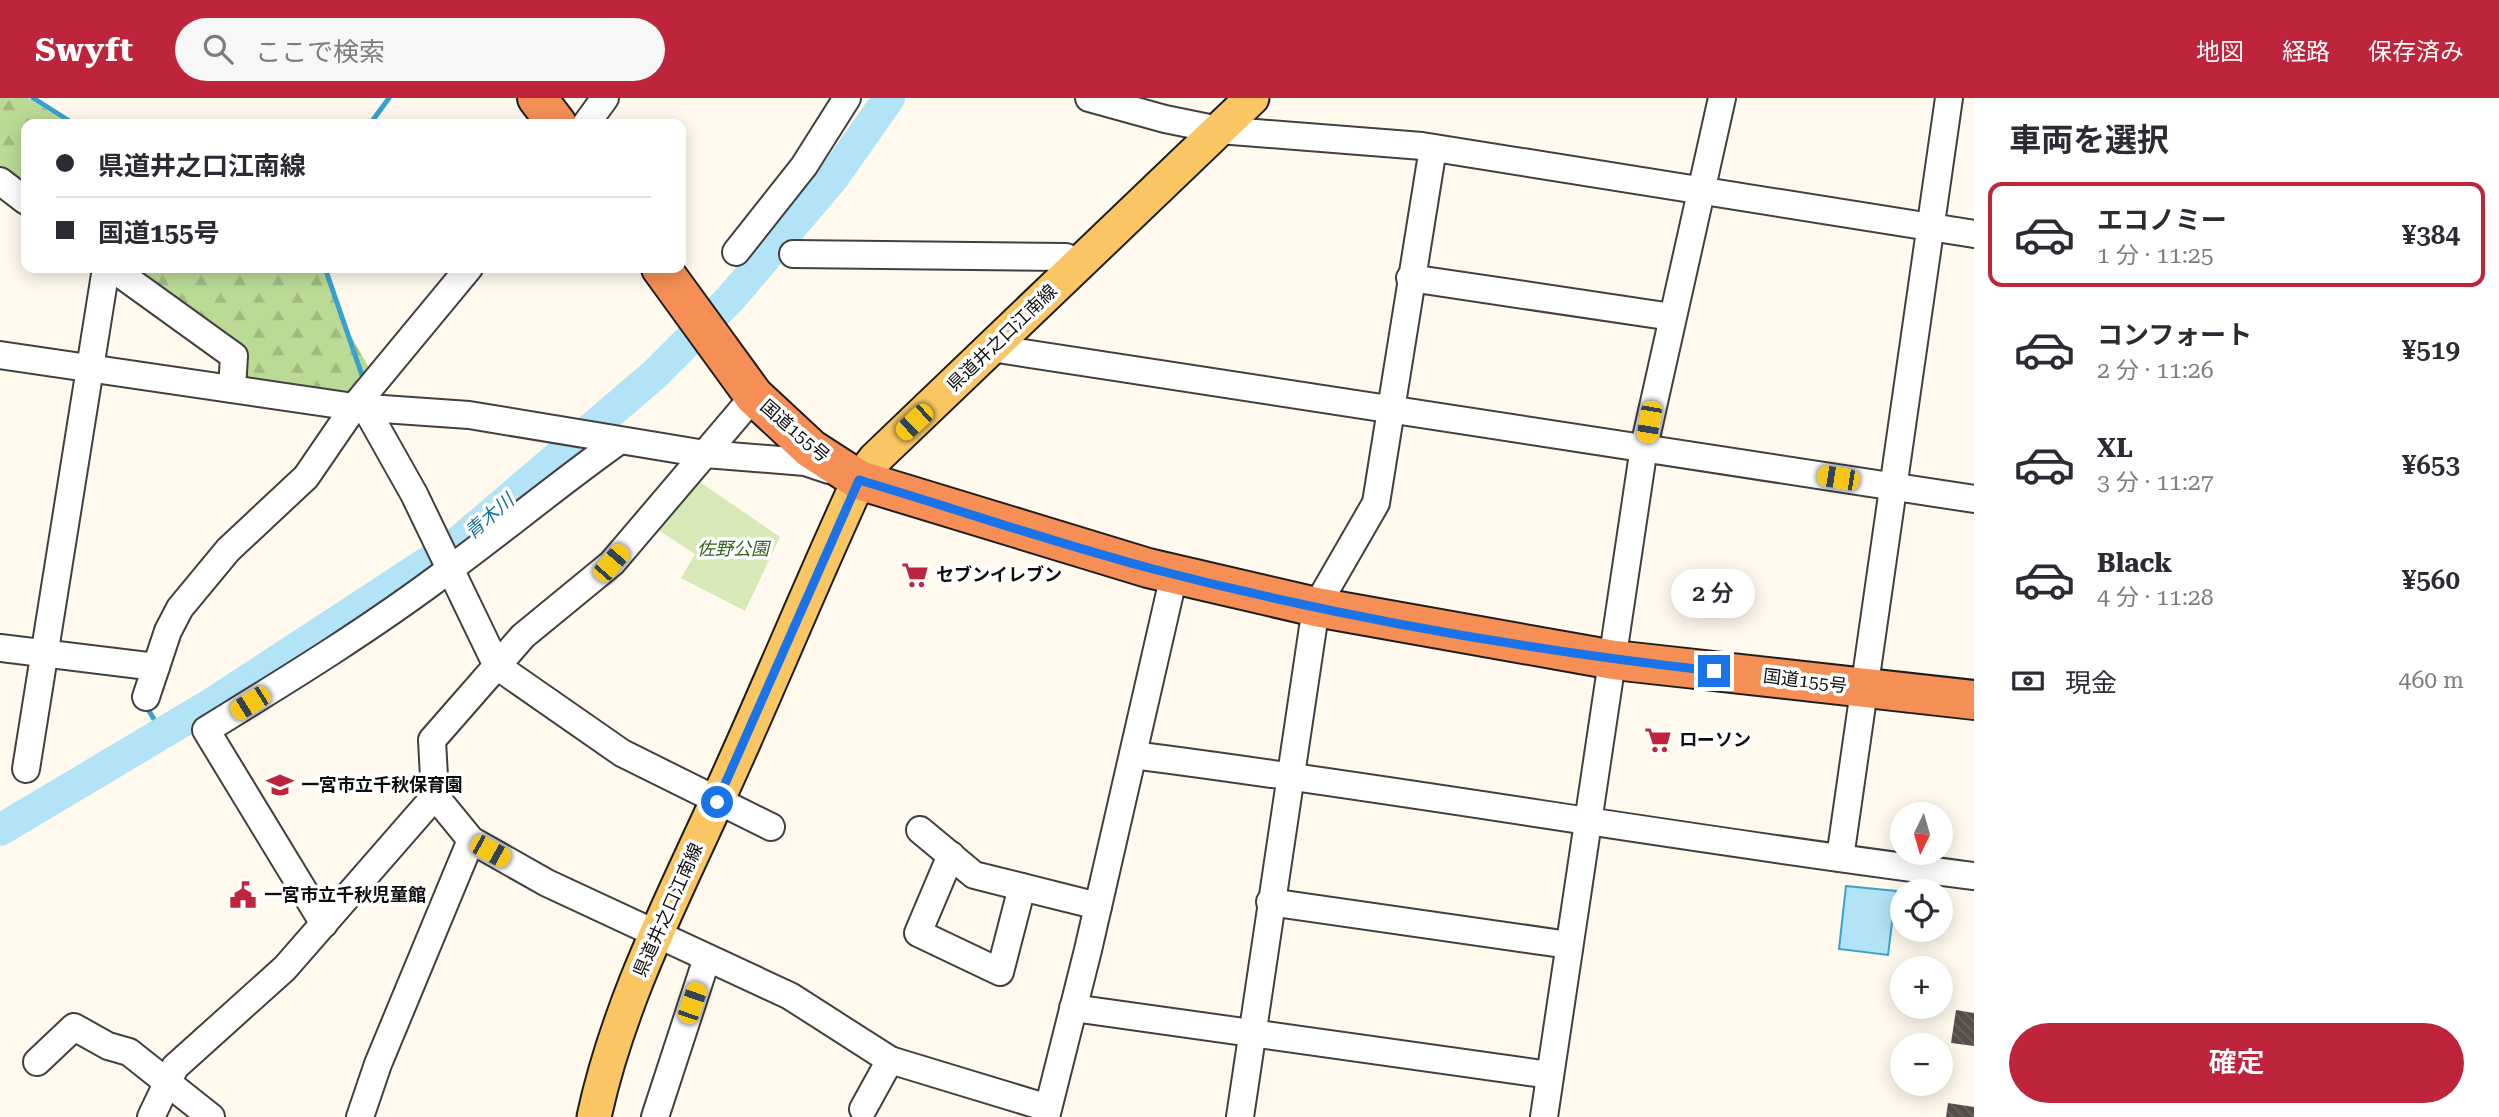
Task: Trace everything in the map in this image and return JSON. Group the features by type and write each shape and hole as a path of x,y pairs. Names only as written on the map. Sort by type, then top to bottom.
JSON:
{"highway":[{"path":"537,98 553,119"},
{"name":"国道155号","path":"666,273 754,396 811,449 859,480 1174,575 1317,607 1614,660 1974,700"}],"main road":[{"name":"県道井之口江南線","path":"594,1117 615,1041 654,933 717,802 859,480 875,458 1252,98"}],"street":[{"path":"590,119 605,98"},
{"path":"736,252 804,166 847,98"},
{"path":"1089,98 1219,130 1433,148 1974,234"},
{"path":"1544,1117 1590,824 1644,447 1722,98"},
{"path":"1840,858 1949,98"},
{"path":"1240,1117 1289,775 1317,607 1376,503 1433,148"},
{"path":"0,181 21,197"},
{"path":"793,254 1066,257 1079,264"},
{"path":"26,769 42,654 105,273"},
{"path":"119,273 234,356 232,389"},
{"path":"146,697 180,608 228,550 306,477 465,273"},
{"path":"1410,278 1672,317"},
{"path":"991,348 1974,499"},
{"path":"0,355 360,407 469,415 705,454 805,462 859,480"},
{"path":"754,396 611,563 523,636 432,740 435,796 471,840 547,883 790,996 890,1060 1047,1112 1098,906 1174,575"},
{"path":"360,407 414,494 497,666 622,753 771,828"},
{"path":"324,924 206,730 339,648 450,569 614,440"},
{"path":"0,648 156,667"},
{"path":"1133,755 1289,775 1590,824 1974,876"},
{"path":"151,1117 176,1067 285,968 435,796"},
{"path":"920,830 974,875 1098,906"},
{"path":"364,1116 378,1064 471,840"},
{"path":"951,855 918,933 1000,972 1022,887"},
{"path":"1270,902 1569,945"},
{"path":"655,1117 707,958"},
{"path":"1073,1008 1550,1075"},
{"path":"37,1062 74,1027 108,1046 129,1052 211,1117"},
{"path":"863,1109 890,1060"}],"green space":[{"path":"0,98 28,98 61,119 21,119 21,195 0,179"},
{"path":"124,273 327,273 345,325 373,375 365,407 232,389 234,356"},
{"name":"佐野公園","path":"694,478 780,537 745,611 681,578 695,554 649,524"}],"water":[{"path":"1846,886 1890,890 1888,955 1839,949"}],"building":[{"path":"1956,1010 1974,1013 1974,1046 1953,1043"},
{"path":"1948,1103 1974,1107 1974,1117 1946,1117"}],"waterway":[{"path":"33,98 66,119"},
{"path":"374,119 389,98"},
{"name":"青木川","path":"0,830 213,703 456,544 654,375 730,299 832,179 889,98"},
{"path":"327,273 363,378"},
{"path":"146,706 163,734"}],"place":[{"name":"セブンイレブン","path":"915,575"},
{"name":"ローソン","path":"1658,740"},
{"name":"一宮市立千秋保育園","path":"280,785"},
{"name":"一宮市立千秋児童館","path":"243,895"}],"route":[{"path":"717,802 859,480 1148,568 1317,607 1614,660 1714,671"}]}
